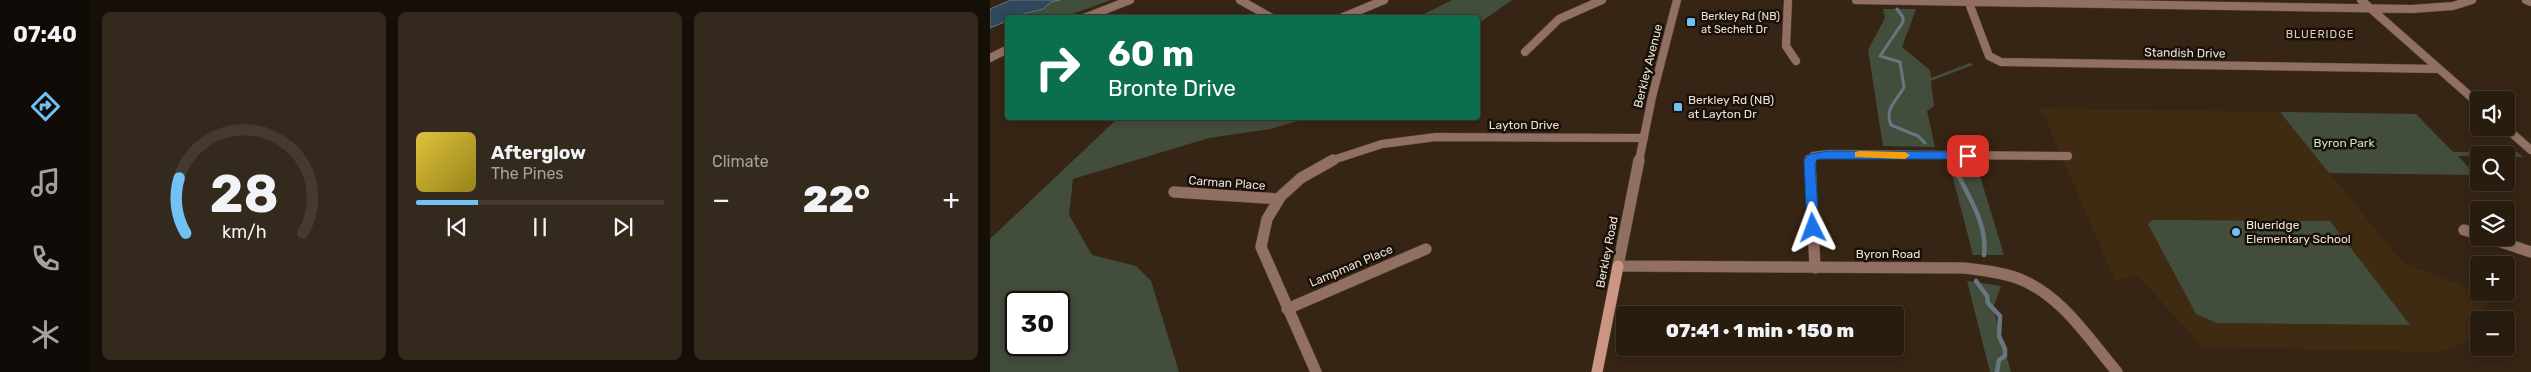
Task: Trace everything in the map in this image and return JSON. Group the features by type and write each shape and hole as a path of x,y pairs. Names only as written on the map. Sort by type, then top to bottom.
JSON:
{"street":[{"path":"1092,15 1130,0"},
{"path":"1240,0 1267,15"},
{"path":"1348,15 1384,0"},
{"path":"1525,52 1559,19 1602,0"},
{"name":"Berkley Avenue","path":"1644,138 1677,0"},
{"path":"1788,0 1786,46 1796,61"},
{"path":"1856,0 1969,3 2116,2 2370,8 2435,8 2453,6 2472,0"},
{"path":"2361,0 2470,96"},
{"path":"2526,0 2531,2"},
{"name":"Standish Drive","path":"1969,3 1989,56 2001,62 2439,69"},
{"path":"990,58 1005,51"},
{"path":"2515,136 2531,150"},
{"name":"Layton Drive","path":"1316,372 1261,247 1265,223 1279,199 1301,179 1333,160 1353,151 1388,142 1436,137 1644,138"},
{"name":"Berkley Road","path":"1597,372 1644,138"},
{"path":"1815,268 1809,165 1809,160 1814,156 1829,154 2068,156"},
{"name":"Carman Place","path":"1174,192 1279,199"},
{"path":"2464,230 2470,232"},
{"path":"2513,246 2531,252"},
{"name":"Lampman Place","path":"1288,309 1426,249"},
{"name":"Byron Road","path":"1618,266 1964,268 1984,270 2027,281 2047,293 2062,306 2117,372"}],"shaded area":[{"name":"Blueridge Elementary School","path":"2038,108 2280,112 2403,263 2470,289 2470,301 2486,301 2484,311 2470,311 2470,341 2437,352 2203,347 2137,275 2115,281 2043,114 2040,114"}],"green space":[{"path":"1061,0 1111,0 1070,15 1024,15 1043,9 1051,2"},
{"path":"1452,0 1512,0 1480,23 1480,15 1422,15"},
{"path":"1883,9 1916,9 1902,47 1930,70 1931,78 1970,63 1973,65 1931,81 1934,106 1927,111 1935,147 1883,146 1868,50 1885,18"},
{"name":"Byron Park","path":"2280,112 2416,114 2453,152 2470,152 2470,156 2458,156 2470,169 2470,175 2329,173"},
{"path":"1116,120 1302,120 1270,129 1209,138 1073,179 1069,215 1092,255 1136,266 1151,281 1179,372 990,372 990,239"},
{"name":"Byron Park","path":"2515,152 2517,152 2523,157 2515,157"},
{"path":"1949,163 1976,163 2004,255 1973,255"},
{"path":"2152,220 2330,221 2410,325 2217,323 2196,314 2148,224"},
{"path":"1967,281 2001,286 1993,308 2011,372 1990,372"}],"water":[{"path":"1011,0 1060,0 1051,2 1043,9 1020,15 1005,15 1005,22 990,28 990,9"}],"waterway":[{"path":"1897,9 1903,17 1903,22 1880,56 1900,62 1904,87 1890,109 1889,119 1891,125 1918,136 1925,143"},
{"path":"1955,169 1980,221 1983,232 1984,255"},
{"path":"1976,281 1987,296 1988,303 2000,316 1999,336 2005,349 2005,356 1999,360 1997,372"}],"slow traffic":[{"path":"1859,155 1905,155"}],"place":[{"name":"Berkley Rd (NB) at Sechelt Dr","path":"1691,22"},
{"name":"Berkley Rd (NB) at Layton Dr","path":"1678,107"},
{"name":"Blueridge Elementary School","path":"2236,232"}],"district":[{"name":"BLUERIDGE","path":"2320,34"}],"route":[{"path":"1813,228 1809,160 1814,156 1829,154 1968,156"}]}
